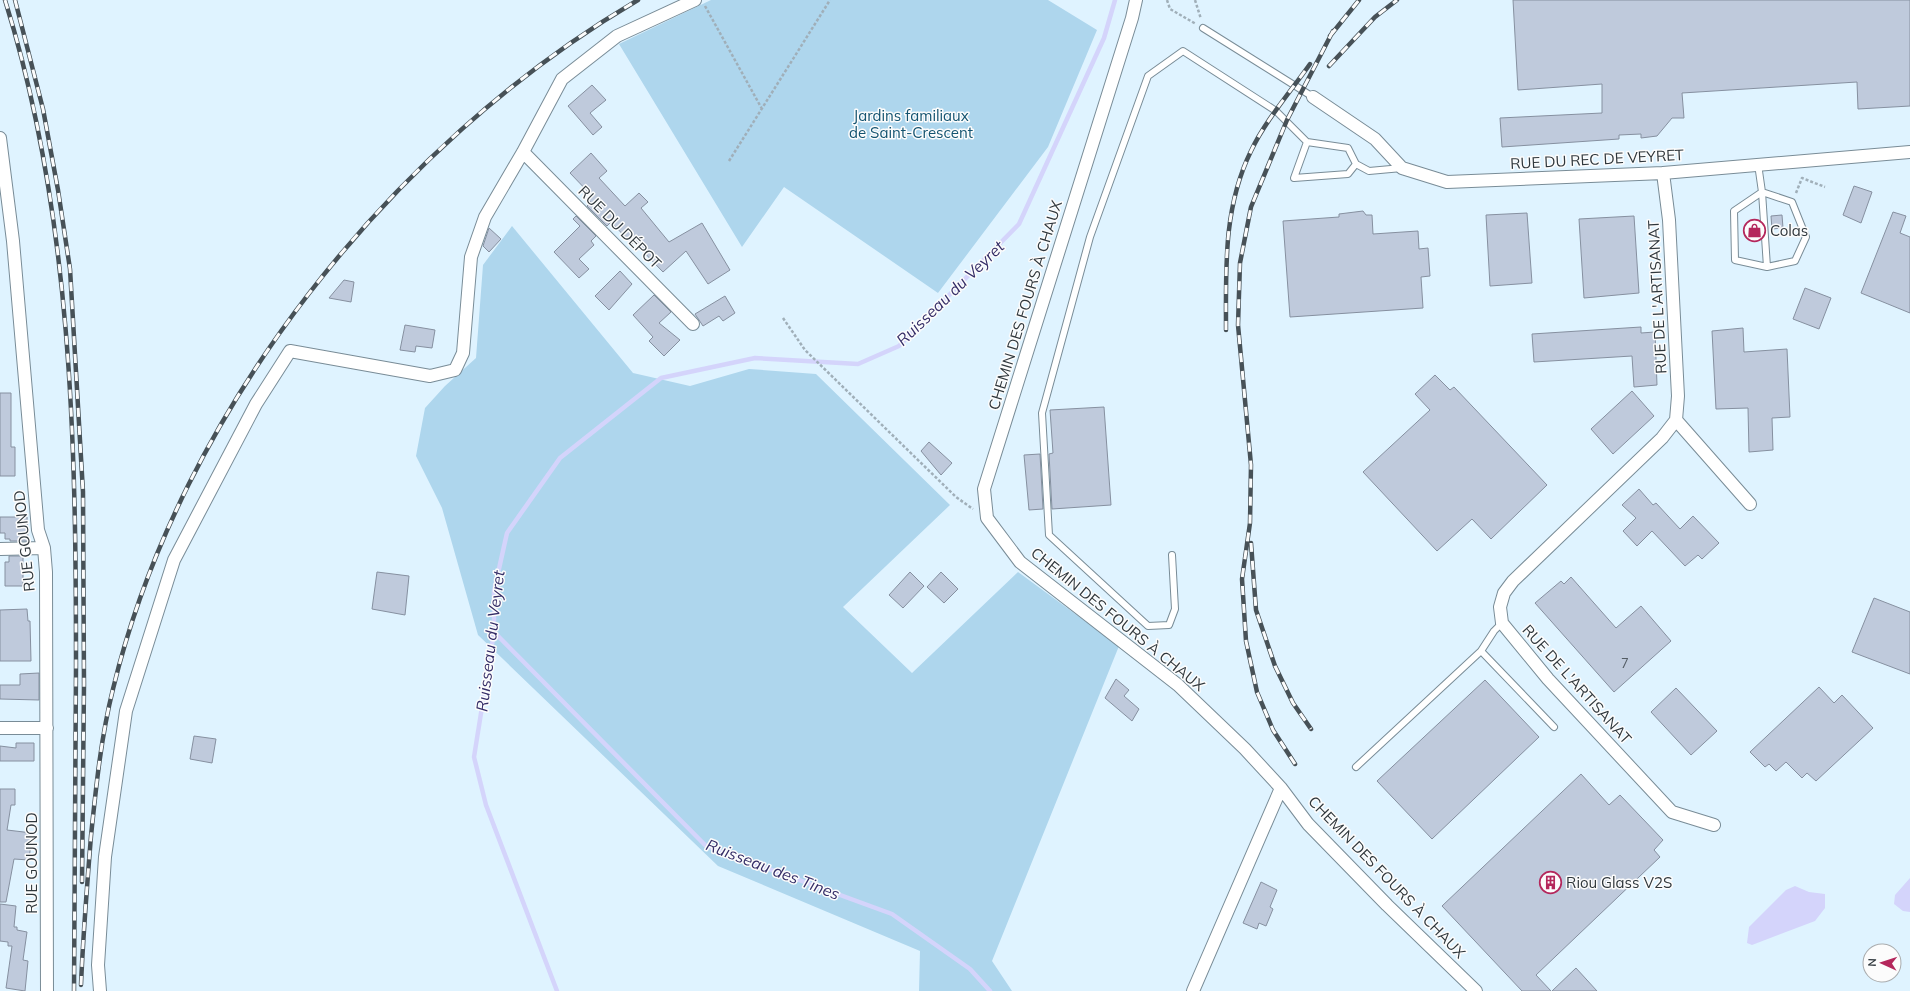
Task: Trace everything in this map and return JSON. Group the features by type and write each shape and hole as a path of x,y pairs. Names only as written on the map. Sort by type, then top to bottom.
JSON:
{"street":[{"path":"100,991 98,965 105,857 126,711 174,560 256,404 290,351 430,376 455,370 463,353 471,257 485,217 523,152 562,79 617,36 695,0"},
{"name":"CHEMIN DES FOURS À CHAUX","path":"1136,0 1132,18 984,489 987,518 1020,562 1178,685 1245,749 1281,788 1308,824 1387,905 1476,991"},
{"name":"RUE DU REC DE VEYRET","path":"1313,97 1375,139 1402,168 1447,182 1663,173 1910,152"},
{"name":"RUE GOUNOD","path":"0,138 13,241 38,530 44,548 46,572 47,991"},
{"name":"RUE DU DÉPOT","path":"523,152 693,324"},
{"name":"RUE DE L'ARTISANAT","path":"1663,173 1669,220 1678,396 1676,420 1662,438 1513,581 1504,593 1500,607 1502,623 1548,679 1672,812 1714,825"},
{"path":"1676,420 1750,504"},
{"path":"0,549 44,548"},
{"path":"0,728 46,728"},
{"path":"1193,991 1281,788"}],"lane":[{"path":"1203,28 1313,97"},
{"path":"1172,555 1175,609 1169,625 1148,626 1049,535 1042,413 1090,237 1148,76 1183,50 1276,111 1307,142 1348,148 1356,164 1369,171 1402,168"},
{"path":"1307,142 1294,178 1348,174 1356,164"},
{"path":"1758,164 1762,192 1767,267"},
{"path":"1762,192 1792,202 1806,237 1795,261 1767,267 1735,260 1734,211 1762,192"},
{"path":"1356,767 1481,651 1494,631 1502,623"},
{"path":"1481,651 1554,727"}],"path":[{"path":"701,0 762,109"},
{"path":"729,161 830,0"},
{"path":"1167,0 1170,9 1203,28"},
{"path":"1195,0 1203,28"},
{"path":"1792,202 1802,178 1825,187"},
{"path":"783,318 805,350 956,497 987,518"}],"green space":[{"name":"Jardins familiaux de Saint-Crescent","path":"711,0 1048,0 1097,30 1048,147 938,293 784,187 742,247 619,44"},
{"path":"512,226 633,373 690,386 749,369 816,374 950,505 843,607 912,673 1018,572 1119,646 992,961 1012,991 919,991 920,951 718,866 478,635 442,508 416,456 425,408 445,386 476,358 483,265"}],"shaded area":[{"path":"1910,878 1910,912 1903,911 1894,904 1895,895"},
{"path":"1795,886 1809,892 1825,894 1825,908 1815,921 1752,945 1747,943 1749,927 1786,890"}],"building":[{"path":"1513,0 1910,0 1910,106 1858,109 1857,82 1682,93 1684,118 1672,118 1657,136 1641,138 1641,134 1619,135 1619,139 1502,147 1500,118 1602,113 1602,84 1518,90"},
{"path":"592,85 606,100 590,113 602,127 593,135 568,106"},
{"path":"591,153 607,171 599,178 625,206 639,193 648,202 641,208 669,242 702,223 730,270 708,284 686,251 663,272 634,242 632,244 611,222 607,226 587,206 591,202 589,200 592,196 570,173"},
{"path":"1854,186 1872,192 1861,223 1843,215"},
{"path":"1363,211 1366,215 1372,215 1373,234 1418,231 1419,249 1428,248 1430,276 1421,277 1423,308 1290,317 1283,221 1339,217 1339,214"},
{"path":"1893,212 1906,216 1900,233 1910,237 1910,313 1861,293"},
{"path":"1527,213 1532,283 1490,286 1486,215"},
{"path":"1782,215 1783,228 1772,229 1771,216"},
{"path":"576,216 596,236 591,241 594,245 579,259 589,269 579,278 554,252 580,226 573,219"},
{"path":"1634,216 1639,293 1584,298 1579,219"},
{"path":"489,228 501,239 489,252 483,246"},
{"path":"620,271 632,284 609,310 595,296"},
{"path":"344,280 354,282 351,302 329,298"},
{"path":"1805,288 1831,298 1819,329 1793,319"},
{"path":"654,295 671,312 659,323 680,340 664,356 649,341 653,337 633,315"},
{"path":"725,296 735,313 723,321 719,316 703,326 695,314"},
{"path":"405,325 435,330 432,348 416,346 415,352 400,350"},
{"path":"1641,327 1641,333 1655,332 1657,385 1634,387 1632,356 1534,362 1532,334"},
{"path":"1743,328 1744,352 1787,349 1790,417 1772,418 1773,450 1749,452 1748,408 1716,409 1712,331"},
{"path":"1435,375 1450,390 1454,387 1547,485 1491,539 1472,519 1437,551 1363,472 1430,410 1415,394"},
{"path":"1632,391 1654,416 1613,454 1591,429"},
{"path":"0,393 11,393 11,447 15,447 15,476 0,476"},
{"path":"1104,407 1111,505 1052,509 1049,454 1053,453 1050,410"},
{"path":"929,442 952,463 941,475 921,451"},
{"path":"1040,454 1043,509 1029,510 1024,455"},
{"path":"1639,489 1653,505 1656,503 1680,529 1693,516 1719,543 1702,559 1698,555 1685,566 1652,531 1637,546 1623,531 1636,518 1622,505"},
{"path":"0,517 27,517 28,541 10,541 10,539 5,539 5,533 0,533"},
{"path":"9,556 23,556 23,586 5,586 5,562 9,562"},
{"path":"377,572 409,576 405,615 372,609"},
{"path":"910,572 924,586 903,608 889,595"},
{"path":"941,572 958,589 944,603 927,587"},
{"path":"1571,577 1616,628 1641,606 1671,641 1614,692 1535,603 1561,581 1564,584"},
{"path":"1874,598 1910,612 1910,674 1852,652"},
{"path":"27,609 28,621 30,621 31,661 0,661 0,610"},
{"path":"39,673 39,700 0,699 0,685 20,685 20,674"},
{"path":"1116,679 1129,690 1124,696 1139,709 1132,721 1105,698"},
{"path":"1485,680 1539,737 1432,839 1377,781"},
{"path":"1819,687 1834,703 1842,695 1873,728 1816,781 1807,773 1802,778 1786,762 1776,771 1769,764 1765,767 1750,752"},
{"path":"1676,688 1717,731 1691,755 1651,712"},
{"path":"194,736 216,739 212,763 190,759"},
{"path":"16,743 34,743 34,761 0,761 0,746 16,748"},
{"name":"Riou Glass V2S","path":"1581,774 1609,805 1620,795 1663,840 1654,850 1660,857 1536,975 1551,991 1522,991 1442,906"},
{"path":"0,789 15,789 15,805 11,805 7,830 32,833 29,860 14,859 6,902 0,902"},
{"path":"1261,882 1277,890 1270,907 1273,909 1266,926 1259,923 1257,929 1243,923"},
{"path":"0,904 16,906 14,927 17,927 17,930 27,932 23,960 28,961 25,991 6,988 12,946 8,946 8,942 0,941"},
{"path":"1576,968 1597,991 1552,991"}],"waterway":[{"name":"Ruisseau du Veyret","path":"557,991 486,805 474,757 494,632 494,591 507,533 560,458 661,378 755,358 858,364 899,346 1019,224 1104,38 1115,0"},
{"name":"Ruisseau des Tines","path":"494,632 706,846 892,914 970,969 990,991"}],"railway":[{"path":"5,0 27,81 44,163 57,246 66,330 71,413 76,581 74,991"},
{"path":"15,0 43,109 58,190 70,269 83,492 84,684 82,882"},
{"path":"81,985 91,836 99,762 109,707 113,689 145,585 189,484 244,387 308,294 381,208 462,129 548,60 638,0"},
{"path":"1330,36 1359,0"},
{"path":"1329,66 1375,17 1397,0"},
{"path":"1295,764 1273,730 1257,692 1246,641 1242,579 1250,523 1251,465 1238,325 1240,263 1251,207 1287,120 1333,31"},
{"path":"1226,330 1228,239 1235,194 1251,151 1263,129 1310,64"},
{"path":"1251,543 1256,610 1275,666 1293,703 1311,729"}],"place":[{"name":"Colas","path":"1754,230"},
{"name":"Riou Glass V2S","path":"1551,882"}]}
